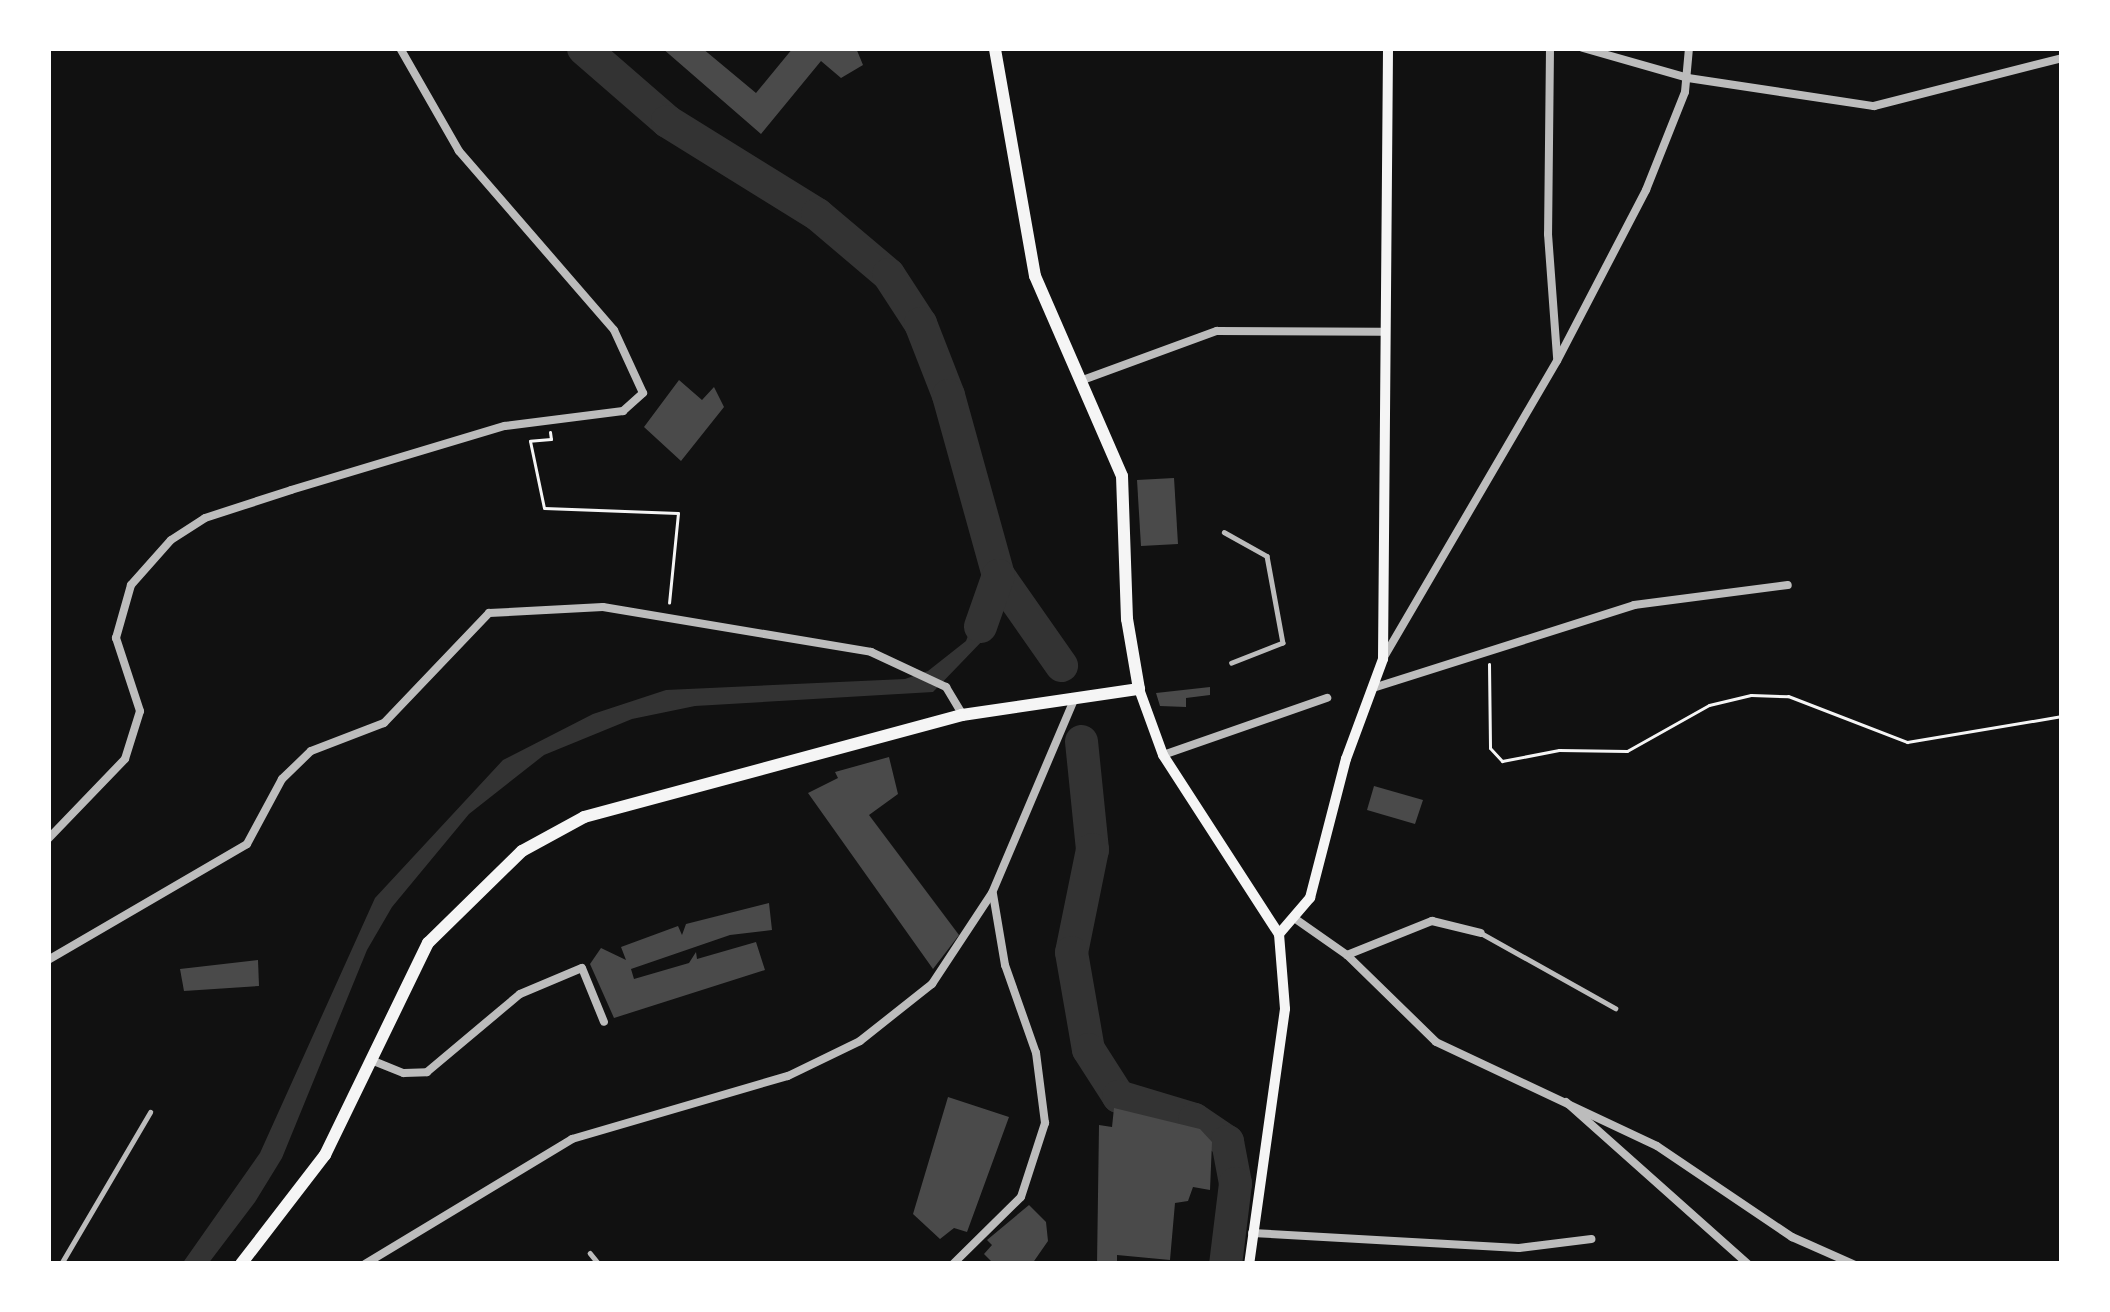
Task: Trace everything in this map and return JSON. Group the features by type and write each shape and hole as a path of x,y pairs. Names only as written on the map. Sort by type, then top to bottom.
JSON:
{"main road":[{"path":"995,48 1032,265 1122,476 1126,619 1139,688 1163,755 1280,934 1285,1009 1249,1264"},
{"path":"1280,934 1297,920 1383,659 1381,332 1388,48"},
{"path":"241,1264 311,1178 402,985 444,921 542,838 584,817 962,715 1139,688"}],"street":[{"path":"48,839 125,759 140,710 116,638 131,585 171,540 205,518 505,426 623,411 637,404 641,377 614,331 459,151 400,48"},
{"path":"1550,48 1548,234 1557,361"},
{"path":"1583,48 1688,77 1874,106 2062,58"},
{"path":"1383,659 1557,361 1646,190 1688,77 1689,48"},
{"path":"1078,381 1217,331 1381,332"},
{"path":"1371,689 1634,605 1788,585"},
{"path":"48,961 247,844 282,779 311,751 384,723 489,613 603,607 871,652 946,687 962,715"},
{"path":"365,1264 572,1139 788,1076 860,1041 932,984 992,892 1075,697"},
{"path":"1163,755 1327,698"},
{"path":"953,1264 1021,1197 1038,1163 1044,1090 1005,965 992,892"},
{"path":"1297,920 1347,955 1436,1042 1556,1093 1657,1146 1792,1237 1853,1264"},
{"path":"1347,955 1432,921 1481,933"},
{"path":"370,1060 404,1073 427,1072 520,994 582,968 604,1022"},
{"path":"1556,1093 1748,1264"},
{"path":"1251,1233 1519,1248 1591,1239"}],"lane":[{"path":"1224,532 1268,556 1283,643 1232,663"},
{"path":"1481,933 1615,1008"},
{"path":"61,1264 150,1112"},
{"path":"590,1253 599,1264"}],"path":[{"path":"548,421 551,439 530,441 544,508 678,513 667,617"},
{"path":"1488,654 1490,748 1502,761 1559,750 1627,752 1709,705 1751,694 1788,696 1907,742 2062,716"}],"shaded area":[{"path":"988,584 1002,594 987,636 933,692 695,706 632,719 544,755 469,814 392,907 367,950 282,1158 255,1202 208,1264 182,1264 260,1153 375,898 503,760 593,714 666,690 905,679 928,671 966,641"}],"building":[{"path":"662,48 702,48 756,93 793,48 856,48 863,65 841,78 821,61 761,134"},
{"path":"679,380 702,400 714,387 724,407 681,461 644,427"},
{"path":"1174,478 1178,544 1141,546 1137,480"},
{"path":"1210,687 1210,695 1186,698 1186,707 1160,706 1156,693"},
{"path":"889,757 898,794 869,815 959,935 933,969 808,793 838,778 835,772"},
{"path":"1374,786 1423,800 1415,824 1367,810"},
{"path":"769,903 772,930 730,935 631,969 634,979 689,963 696,952 697,959 756,942 765,970 614,1018 590,964 601,948 626,960 621,947 678,926 682,935 686,924"},
{"path":"258,960 259,986 184,991 180,969"},
{"path":"948,1097 1009,1117 967,1232 954,1228 940,1239 913,1214"},
{"path":"1114,1108 1200,1129 1212,1142 1210,1190 1193,1187 1188,1201 1175,1203 1170,1260 1117,1255 1117,1264 1097,1264 1099,1125 1112,1127"},
{"path":"1029,1205 1046,1222 1048,1241 1032,1264 994,1264 984,1254 992,1245 987,1240"}],"waterway":[{"path":"583,48 667,121 817,214 888,274 920,323 948,395 998,575 1061,665"},
{"path":"980,626 998,575"},
{"path":"1081,741 1092,849 1071,952 1088,1049 1118,1096 1194,1119 1227,1141 1235,1183 1225,1264"}]}
